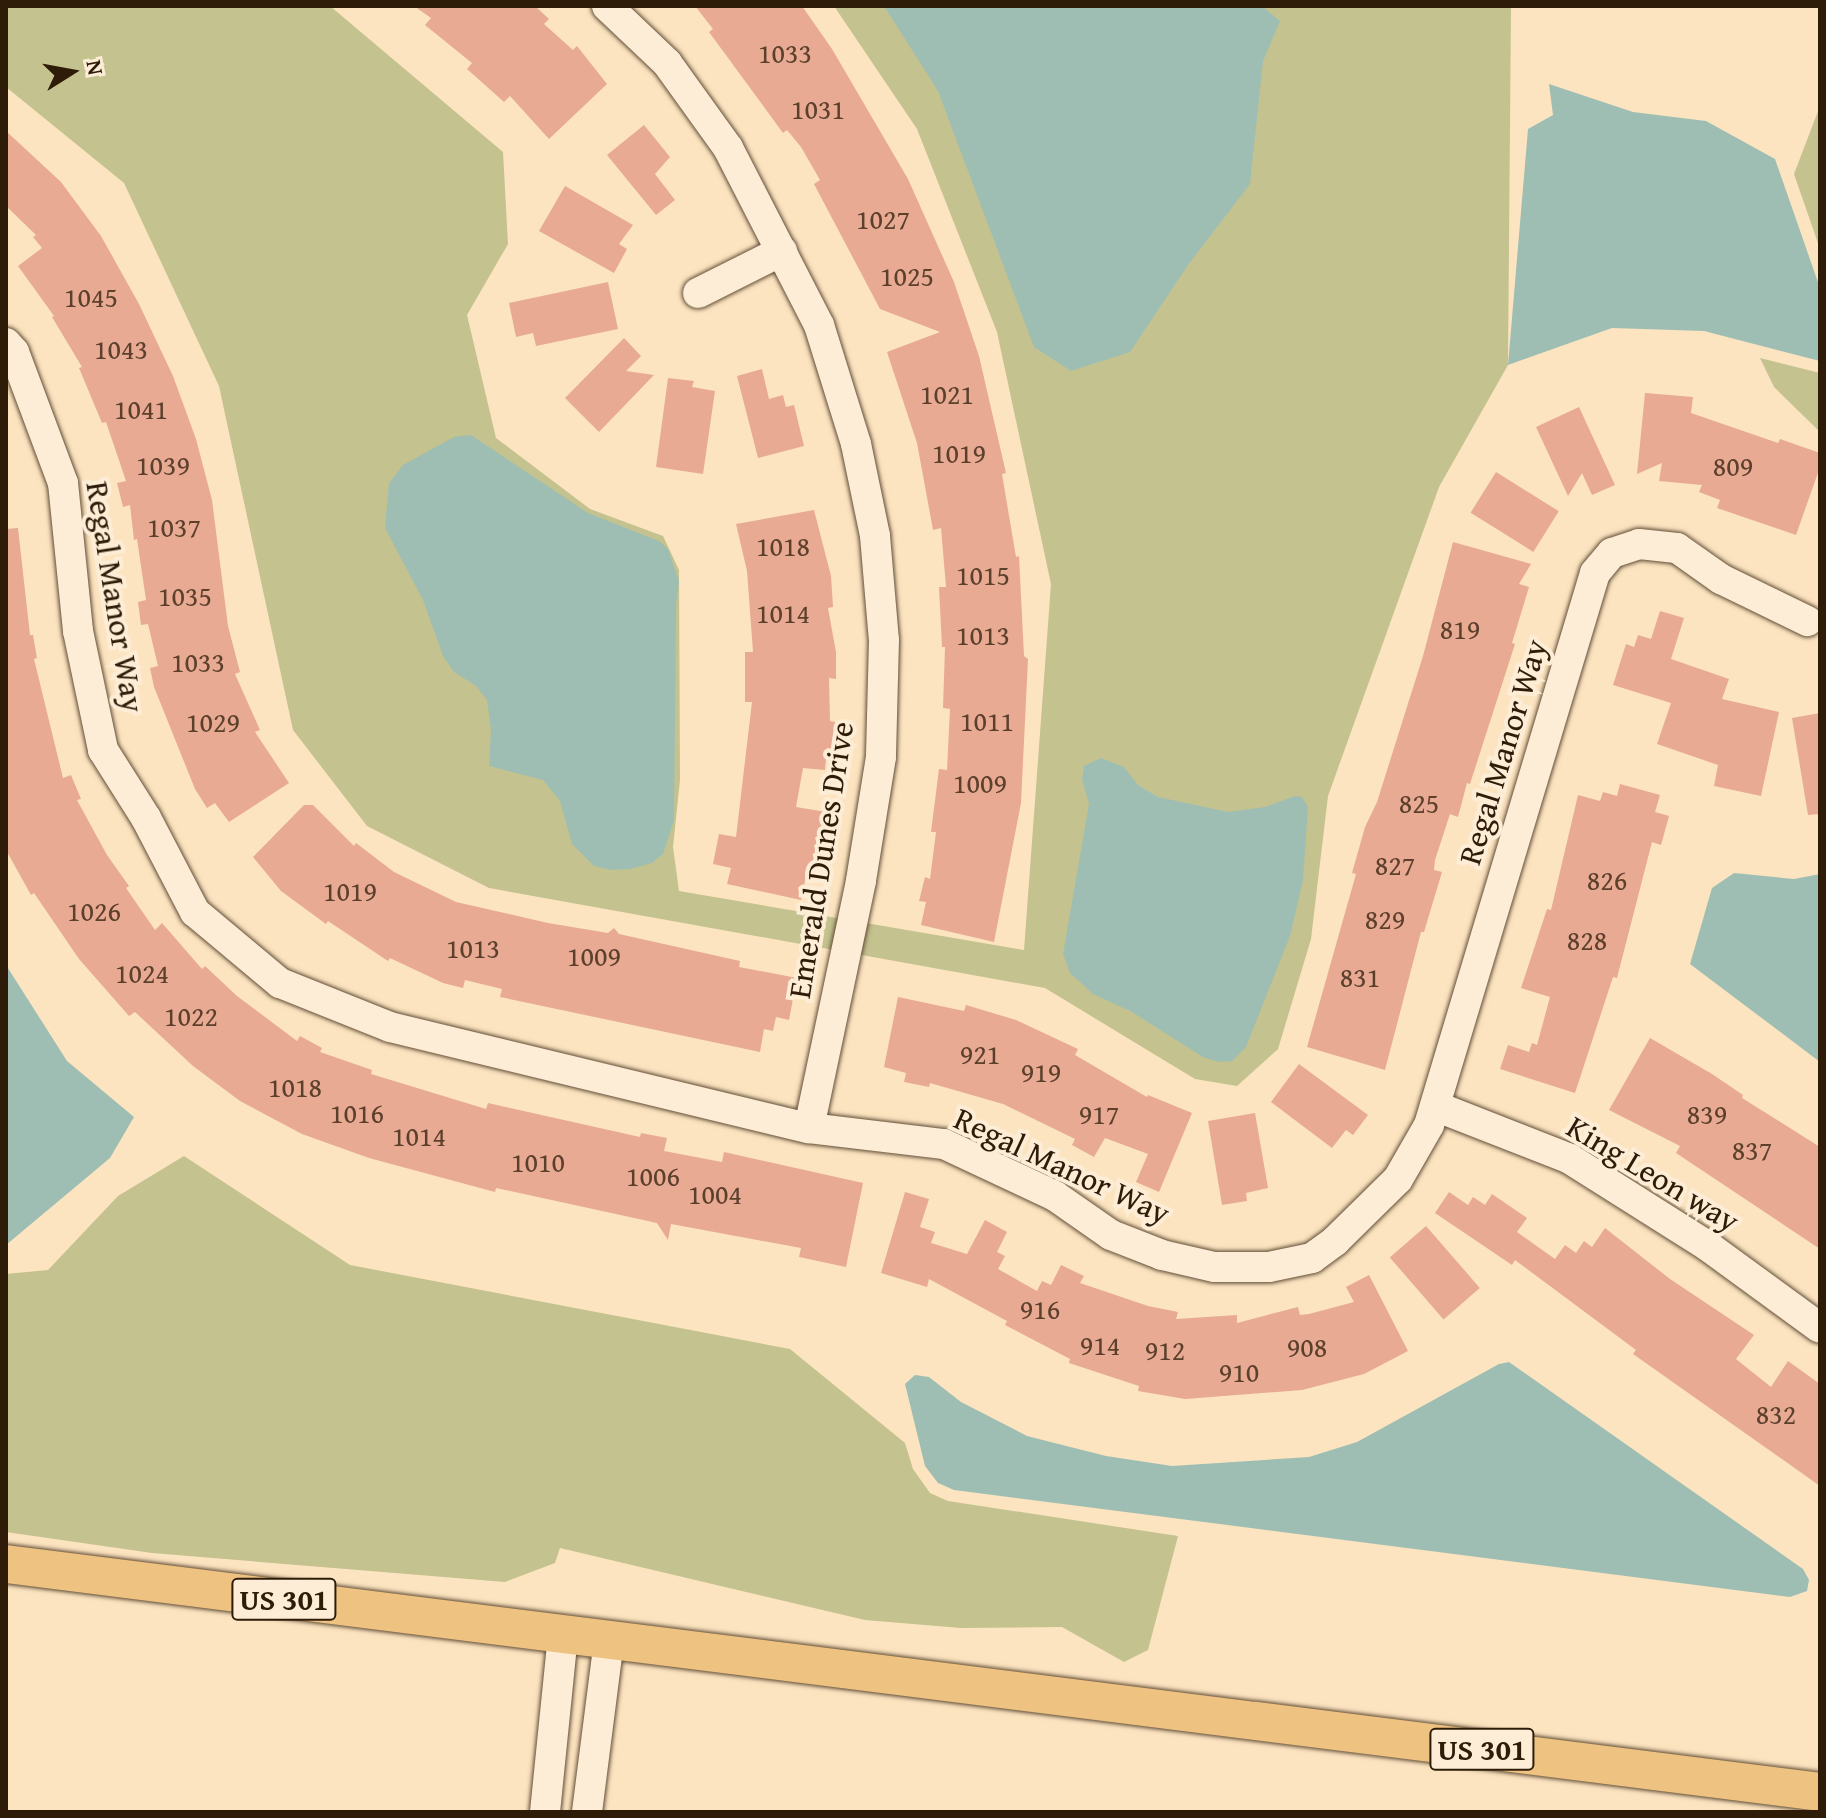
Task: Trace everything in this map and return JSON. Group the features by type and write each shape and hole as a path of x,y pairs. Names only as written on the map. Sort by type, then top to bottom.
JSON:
{"main road":[{"name":"US 301","path":"6,1564 1820,1792"}],"street":[{"name":"Emerald Dunes Drive","path":"607,6 667,63 728,148 782,251 819,325 856,444 875,536 884,640 881,757 861,881 809,1128"},
{"path":"698,293 782,251"},
{"name":"Regal Manor Way","path":"6,343 14,352 63,483 78,631 103,750 146,818 195,912 280,983 390,1027 809,1128 944,1144 1055,1196 1111,1235 1162,1255 1214,1267 1269,1267 1312,1258 1398,1179 1429,1125 1595,573 1612,553 1639,544 1677,548 1721,579 1807,621"},
{"name":"King Leon way","path":"1435,1106 1570,1159 1709,1247 1820,1328"},
{"path":"545,1812 563,1634"},
{"path":"587,1812 609,1640"}],"shaded area":[{"path":"6,6 330,6 503,152 508,244 467,315 496,438 590,509 663,536 679,570 680,780 673,847 679,891 1024,950 1051,584 997,332 917,129 834,6 1511,6 1508,365 1439,487 1328,796 1311,939 1278,1049 1237,1086 1195,1079 1045,988 489,888 367,826 293,730 219,386 124,183 6,87"},
{"path":"1820,106 1820,249 1794,174"},
{"path":"1760,358 1820,373 1820,432 1774,387"},
{"path":"184,1156 350,1265 790,1349 905,1443 913,1469 930,1493 948,1501 1178,1536 1148,1650 1124,1662 1062,1627 961,1628 865,1620 560,1548 555,1563 505,1582 152,1553 6,1532 6,1274 48,1270 118,1196"}],"water":[{"path":"884,6 1262,6 1280,21 1263,61 1250,184 1188,265 1130,352 1071,371 1034,347 938,91"},
{"path":"1549,84 1633,112 1706,121 1775,159 1820,288 1820,361 1704,331 1612,328 1508,365 1528,129 1553,115"},
{"path":"471,435 588,513 659,541 668,549 679,581 676,604 674,820 663,854 652,863 611,870 594,866 572,844 560,801 543,780 489,766 491,730 487,700 476,686 454,672 443,656 423,600 385,528 389,483 403,465 454,437"},
{"path":"1101,758 1124,767 1138,785 1158,797 1228,812 1265,807 1295,796 1302,797 1308,807 1303,880 1290,936 1246,1047 1232,1061 1219,1062 1203,1057 1132,1012 1093,994 1070,973 1063,954 1089,804 1082,779 1084,766"},
{"path":"1734,873 1794,879 1820,874 1820,1062 1690,964 1712,888"},
{"path":"6,965 67,1061 134,1117 110,1158 6,1245"},
{"path":"1509,1362 1803,1569 1809,1580 1807,1591 1790,1597 954,1490 938,1483 925,1466 905,1384 915,1375 929,1377 961,1402 1027,1436 1106,1456 1172,1466 1309,1457 1357,1442 1499,1364"}],"building":[{"path":"414,6 535,6 549,19 544,24 573,50 577,46 607,84 549,139 510,96 504,102 467,69 472,63 425,25 431,18"},
{"path":"695,6 802,6 832,49 908,179 954,282 979,356 1006,473 1002,474 1016,557 1019,556 1024,656 1028,659 1021,803 994,942 921,925 926,902 919,901 925,877 930,879 936,832 931,832 939,769 947,770 950,709 943,708 945,647 942,647 939,587 946,587 941,528 933,530 917,443 887,352 940,332 880,309 814,184 820,180 801,147 787,130 783,133 709,32 713,29"},
{"path":"644,125 670,157 655,174 675,200 656,215 607,155"},
{"path":"6,131 61,182 101,236 139,304 173,376 196,439 212,500 228,626 240,672 235,674 260,730 255,732 289,783 229,822 215,803 207,808 195,789 154,687 150,668 158,666 148,624 141,625 138,602 146,600 137,539 134,540 130,505 123,507 117,483 126,481 106,422 102,423 79,368 82,367 54,316 18,266 42,248 33,237 36,235 6,206"},
{"path":"565,186 633,225 619,244 627,249 614,273 539,231"},
{"path":"608,282 618,329 536,346 533,333 516,337 509,303"},
{"path":"624,338 641,356 626,371 654,375 599,432 565,398"},
{"path":"762,369 769,399 783,395 786,407 794,405 804,446 758,458 737,376"},
{"path":"668,378 694,381 692,387 715,391 703,474 656,467"},
{"path":"1645,393 1693,397 1691,413 1778,443 1780,439 1820,453 1820,467 1796,535 1717,508 1720,500 1699,492 1702,485 1659,481 1662,463 1637,474"},
{"path":"1579,407 1615,485 1592,495 1582,473 1568,496 1536,427"},
{"path":"1496,472 1559,511 1533,552 1471,513"},
{"path":"814,510 831,576 833,607 828,608 836,652 836,679 829,678 830,721 835,722 833,749 827,748 825,770 803,768 796,807 826,812 813,878 806,876 801,900 727,884 731,868 713,864 719,834 736,837 752,702 745,702 745,652 753,652 747,571 736,524"},
{"path":"18,528 30,635 33,635 37,658 34,659 63,778 71,775 81,799 77,800 107,855 129,886 126,888 155,930 162,923 202,969 205,966 237,996 297,1041 300,1036 322,1048 320,1052 372,1070 371,1074 486,1109 488,1103 640,1137 641,1133 667,1138 664,1151 722,1162 724,1152 863,1183 846,1267 799,1257 801,1248 671,1224 668,1240 657,1223 496,1188 495,1192 369,1158 302,1134 240,1101 193,1066 135,1012 129,1016 79,959 34,893 31,895 6,850 6,529"},
{"path":"1453,542 1531,564 1519,584 1529,587 1512,643 1515,644 1470,784 1467,783 1458,817 1450,814 1435,860 1434,870 1442,872 1424,932 1421,932 1385,1070 1307,1047 1356,874 1352,873 1365,827 1377,802 1423,656"},
{"path":"1660,611 1684,618 1671,659 1729,679 1722,699 1779,712 1761,796 1714,786 1718,765 1657,744 1671,703 1613,685 1626,644 1634,647 1638,635 1651,639"},
{"path":"1820,713 1820,814 1808,815 1792,718"},
{"path":"1620,784 1660,795 1655,812 1669,816 1661,845 1652,842 1617,978 1613,977 1575,1093 1500,1069 1508,1045 1529,1052 1532,1043 1537,1045 1550,997 1521,988 1547,909 1551,910 1578,795 1600,801 1603,792 1617,796"},
{"path":"304,805 313,805 354,846 356,843 394,872 456,902 608,933 614,928 619,934 740,961 739,967 797,978 789,1020 776,1017 773,1031 764,1029 760,1052 500,997 502,989 465,980 463,988 443,983 390,958 388,961 328,921 326,924 281,891 253,857"},
{"path":"898,997 964,1011 966,1005 1016,1020 1078,1049 1075,1055 1147,1097 1192,1113 1159,1192 1136,1182 1148,1154 1105,1138 1094,1157 1072,1145 1075,1139 1003,1104 930,1083 929,1087 904,1082 906,1073 884,1067"},
{"path":"1650,1038 1712,1074 1743,1095 1742,1098 1820,1147 1820,1249 1676,1153 1680,1146 1609,1110"},
{"path":"1299,1064 1368,1115 1353,1135 1346,1130 1332,1148 1271,1102"},
{"path":"1255,1113 1268,1188 1246,1193 1247,1201 1222,1205 1208,1121"},
{"path":"905,1192 929,1199 920,1227 935,1232 931,1243 967,1254 985,1220 1007,1232 997,1252 1005,1256 998,1269 1037,1291 1042,1281 1051,1285 1061,1265 1084,1276 1080,1283 1148,1306 1178,1312 1176,1319 1237,1315 1237,1323 1298,1307 1300,1315 1309,1314 1354,1302 1346,1287 1369,1275 1408,1351 1364,1374 1302,1390 1185,1399 1138,1391 1139,1386 1069,1363 1070,1359 1005,1325 1007,1321 929,1279 927,1287 881,1273"},
{"path":"1449,1192 1468,1205 1473,1197 1485,1205 1492,1194 1527,1218 1517,1232 1555,1259 1565,1245 1576,1253 1584,1241 1592,1247 1605,1228 1670,1279 1754,1335 1736,1359 1771,1387 1788,1361 1820,1384 1820,1486 1633,1354 1636,1350 1515,1260 1512,1265 1435,1213"},
{"path":"1426,1226 1480,1288 1444,1319 1390,1257"}]}
